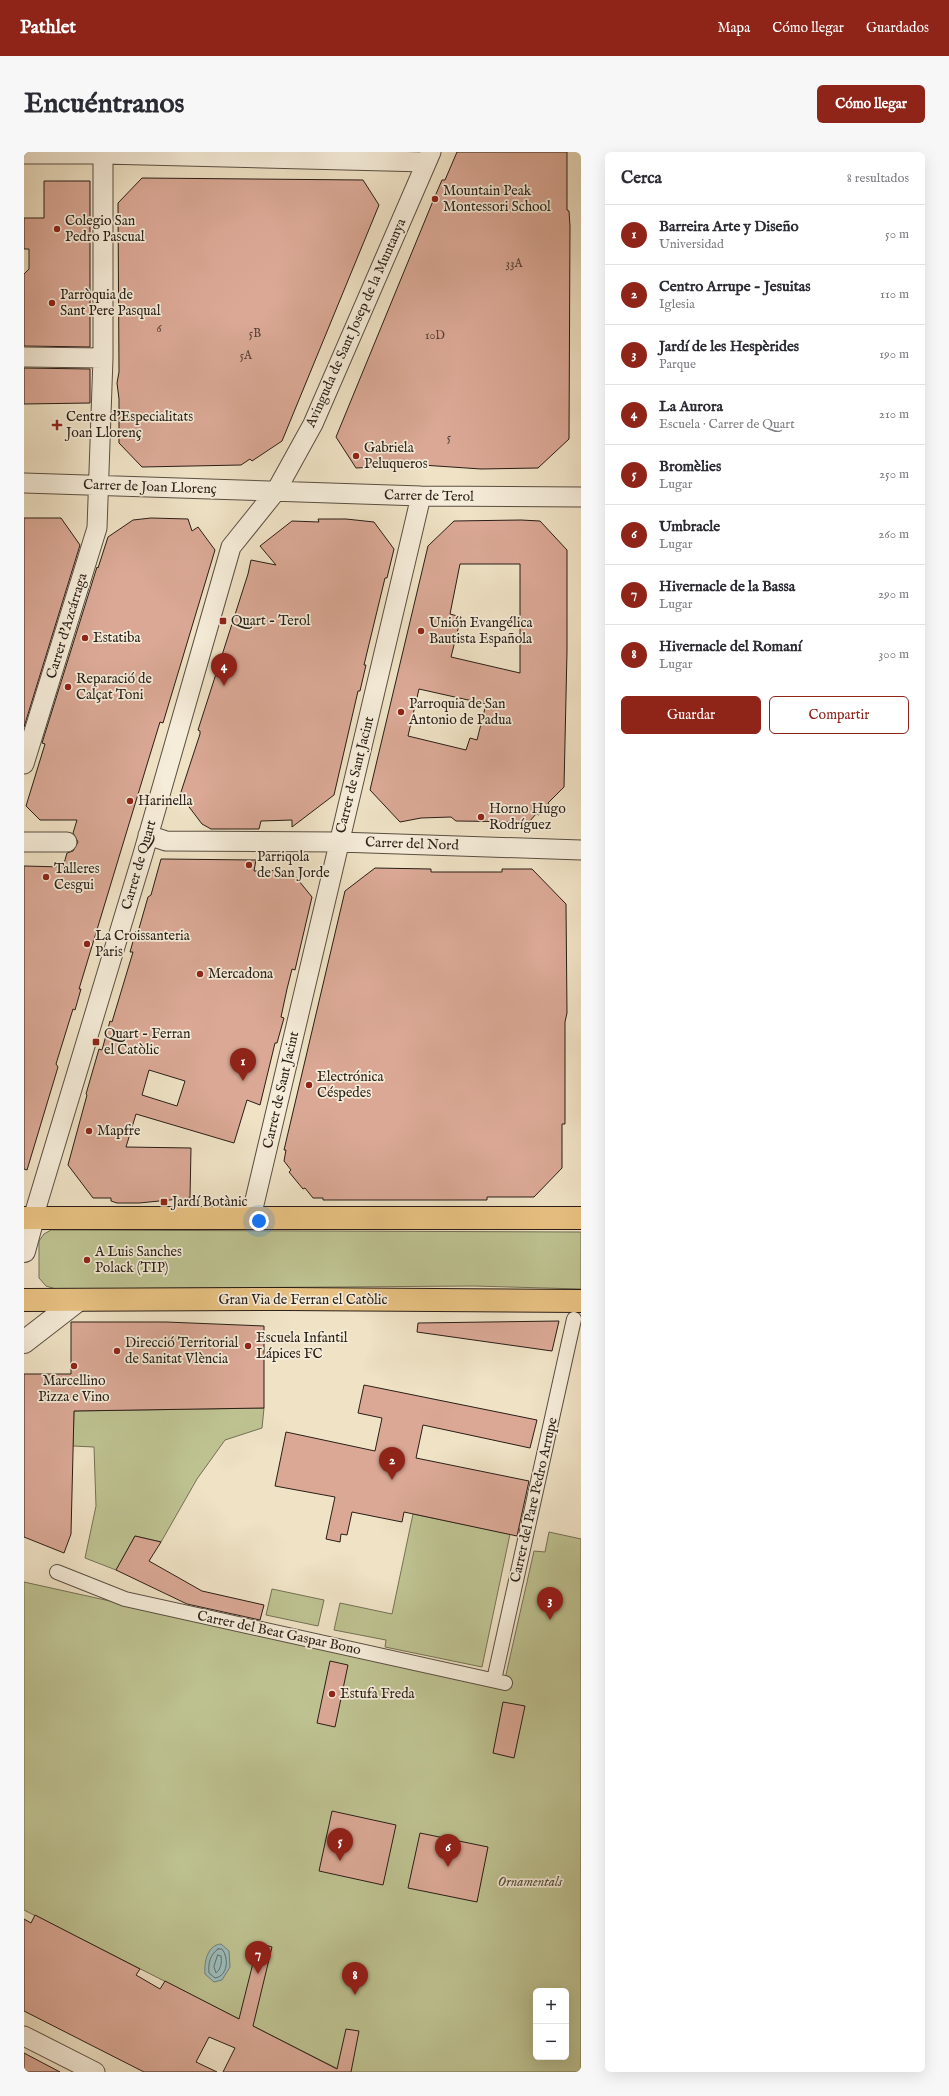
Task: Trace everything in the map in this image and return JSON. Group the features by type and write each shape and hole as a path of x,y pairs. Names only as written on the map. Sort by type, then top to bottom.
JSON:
{"main road":[{"path":"29,1218 581,1218"},
{"name":"Gran Via de Ferran el Catòlic","path":"24,1300 77,1301 286,1299 578,1310"}],"street":[{"path":"24,154 103,153 428,157"},
{"name":"Carrer d'Azcárraga","path":"24,764 97,528 100,486 103,358 103,153"},
{"name":"Avinguda de Sant Josep de la Muntanya","path":"276,491 316,417 428,157"},
{"path":"24,357 103,358"},
{"name":"Carrer de Joan Llorenç","path":"24,484 276,491"},
{"name":"Carrer de Terol","path":"276,491 421,496 581,497"},
{"name":"Carrer de Quart","path":"24,1251 29,1218 148,835 231,546 276,491"},
{"name":"Carrer de Sant Jacint","path":"251,1217 338,842 421,496"},
{"name":"Carrer del Nord","path":"148,835 166,841 338,842 581,850"},
{"path":"24,842 67,842"},
{"path":"581,1213 581,1218"},
{"path":"24,1342 77,1301"},
{"name":"Carrer del Pare Pedro Arrupe","path":"499,1681 578,1310"},
{"name":"Carrer del Beat Gaspar Bono","path":"57,1572 125,1599 499,1681"},
{"path":"24,2036 95,2072"}],"green space":[{"path":"51,1230 581,1232 581,1289 474,1286 56,1289 46,1286 39,1278 39,1241 44,1234"},
{"path":"264,1408 262,1428 225,1440 197,1479 161,1542 135,1536 116,1570 85,1558 96,1506 94,1447 73,1446 74,1411"},
{"path":"413,1514 510,1534 482,1667 385,1647 386,1640 334,1630 340,1603 392,1614"},
{"name":"Ornamentals","path":"549,1532 581,1539 581,2072 344,2072 24,1910 24,1582 503,1688 534,1551 545,1552"},
{"path":"272,1589 324,1600 318,1626 266,1615"}],"water":[{"path":"221,1944 229,1951 230,1967 222,1980 214,1982 205,1974 205,1965 207,1955 212,1948"}],"building":[{"path":"457,152 567,152 567,210 569,211 570,226 569,439 538,468 481,469 422,465 356,468 336,437 433,201 442,180 445,180"},
{"path":"142,178 363,180 379,205 282,441 252,461 250,459 241,465 142,467 119,443 119,399 117,383 119,372 118,203"},
{"path":"44,181 90,181 90,347 24,346 24,274 29,269 29,249 24,249 24,218 44,218"},
{"path":"24,368 90,369 90,403 24,404"},
{"path":"24,518 61,518 80,545 24,727"},
{"path":"151,518 188,519 192,531 198,527 215,550 163,723 160,722 149,758 79,989 81,989 75,1010 73,1009 56,1064 58,1067 27,1170 24,1169 24,866 63,867 67,853 73,851 78,842 73,833 77,820 40,820 26,806 45,744 42,743 97,567 98,568 108,537 133,520"},
{"path":"318,519 346,519 374,522 394,549 387,578 385,578 364,665 366,665 360,691 358,691 334,795 292,827 292,820 261,821 259,829 211,829 202,824 180,795 200,734 200,731 198,730 248,574 251,560 276,565 260,546 292,521 319,522"},
{"path":"454,521 540,521 567,550 567,651 564,787 548,803 549,805 539,815 536,814 529,822 456,821 451,817 421,818 400,822 370,790 428,546","holes":["460,564 520,564 520,673 451,657 461,617 450,614","419,689 486,704 477,740 470,738 466,750 408,736"]},
{"path":"161,859 256,860 254,871 290,870 312,897 295,970 292,969 287,989 281,1017 284,1018 277,1043 275,1043 260,1105 247,1100 234,1143 136,1114 126,1147 191,1148 190,1198 139,1203 117,1203 111,1201 111,1198 93,1198 68,1165 99,1049 102,1050 110,1021 112,1022 133,952 130,952 136,931 138,932 148,897 151,895","holes":["149,1070 185,1081 177,1106 142,1095"]},
{"path":"375,868 431,869 431,872 502,872 502,869 532,869 566,904 567,1013 565,1022 565,1124 562,1124 562,1168 534,1197 487,1197 487,1200 323,1200 323,1198 313,1198 305,1188 303,1189 289,1172 291,1170 284,1161 286,1150 284,1150 345,891"},
{"path":"559,1321 552,1351 417,1332 418,1323"},
{"path":"71,1322 166,1322 264,1326 264,1408 74,1411 71,1534 64,1553 24,1537 24,1374 71,1374"},
{"path":"364,1385 537,1420 530,1448 423,1425 416,1458 529,1481 517,1536 404,1512 402,1522 352,1512 347,1535 341,1534 340,1542 326,1539 335,1497 275,1486 286,1432 375,1451 382,1418 358,1413"},
{"path":"135,1536 161,1542 149,1561 202,1591 264,1605 260,1620 187,1604 116,1570"},
{"name":"Estufa Freda","path":"330,1661 348,1665 335,1727 317,1723"},
{"path":"503,1702 525,1706 514,1758 493,1753"},
{"path":"332,1811 396,1825 383,1885 319,1871"},
{"path":"420,1833 488,1847 477,1902 408,1888"},
{"path":"35,1915 140,1969 136,1975 160,1989 165,1981 239,2019 258,1943 272,1947 253,2026 337,2069 346,2029 359,2031 351,2072 223,2072 235,2048 209,2037 196,2062 217,2072 144,2072 24,2011 24,1919 31,1923"},
{"path":"24,2053 60,2072 24,2072"}],"place":[{"name":"Mountain Peak Montessori School","path":"435,199"},
{"name":"Colegio San Pedro Pascual","path":"57,229"},
{"name":"Parròquia de Sant Pere Pasqual","path":"52,303"},
{"name":"Centre d'Especialitats Joan Llorenç","path":"57,425"},
{"name":"Gabriela Peluqueros","path":"356,456"},
{"name":"Quart - Terol","path":"223,621"},
{"name":"Unión Evangélica Bautista Española","path":"421,631"},
{"name":"Estatiba","path":"85,638"},
{"name":"La Aurora","path":"224,686"},
{"name":"Reparació de Calçat Toni","path":"68,687"},
{"name":"Parroquia de San Antonio de Padua","path":"401,712"},
{"name":"Harinella","path":"130,801"},
{"name":"Horno Hugo Rodríguez","path":"481,817"},
{"name":"Parriqola de San Jorde","path":"249,865"},
{"name":"Talleres Cesgui","path":"46,877"},
{"name":"La Croissanteria Paris","path":"87,944"},
{"name":"Mercadona","path":"200,974"},
{"name":"Quart - Ferran el Catòlic","path":"96,1042"},
{"name":"Barreira Arte y Diseño","path":"243,1081"},
{"name":"Electrónica Céspedes","path":"309,1085"},
{"name":"Mapfre","path":"89,1131"},
{"name":"Jardí Botànic","path":"164,1202"},
{"name":"A Luis Sanches Polack (TIP)","path":"87,1260"},
{"name":"Escuela Infantil Lápices FC","path":"248,1346"},
{"name":"Direcció Territorial de Sanitat Vlència","path":"117,1351"},
{"name":"Marcellino Pizza e Vino","path":"74,1366"},
{"name":"Centro Arrupe - Jesuitas","path":"392,1480"},
{"name":"Jardí de les Hespèrides","path":"550,1620"},
{"name":"Estufa Freda","path":"332,1694"},
{"name":"Bromèlies","path":"340,1861"},
{"name":"Umbracle","path":"448,1867"},
{"name":"Hivernacle de la Bassa","path":"258,1974"},
{"name":"Hivernacle del Romaní","path":"355,1995"}]}
